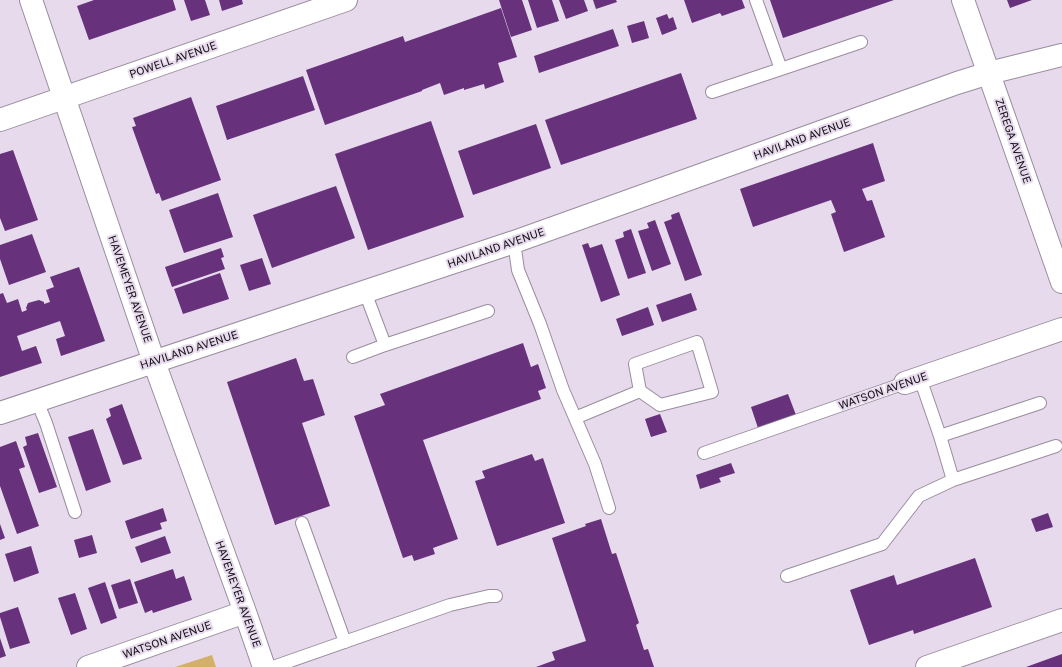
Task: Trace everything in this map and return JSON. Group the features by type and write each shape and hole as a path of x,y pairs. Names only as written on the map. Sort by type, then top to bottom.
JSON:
{"street":[{"name":"HAVEMEYER AVENUE","path":"31,0 154,362 246,612 264,667"},
{"name":"POWELL AVENUE","path":"0,120 346,0"},
{"name":"ZEREGA AVENUE","path":"963,0 990,73 1062,282"},
{"name":"HAVILAND AVENUE","path":"0,413 514,242 957,83 1062,55"},
{"name":"WATSON AVENUE","path":"912,381 1062,329"},
{"name":"WATSON AVENUE","path":"88,667 246,612"},
{"path":"927,667 1062,620"}],"lane":[{"path":"756,0 781,68"},
{"path":"712,92 861,42"},
{"path":"514,242 518,270 540,324 563,390 595,464 609,508"},
{"path":"365,292 386,345"},
{"path":"353,357 488,311"},
{"path":"697,342 712,392 660,405 640,391 635,364 697,342"},
{"path":"912,381 940,436 953,480"},
{"name":"WATSON AVENUE","path":"704,453 912,381"},
{"path":"575,418 640,391"},
{"path":"37,401 75,512"},
{"path":"940,436 1040,402"},
{"path":"787,576 882,544 919,496 953,480 1056,446"},
{"path":"302,523 345,642"},
{"path":"273,667 450,605 489,596 496,596"}],"shaded area":[{"path":"212,655 216,667 175,667"}],"building":[{"path":"94,0 173,0 176,10 89,40 77,6"},
{"path":"184,0 205,0 210,15 191,21"},
{"path":"219,0 242,0 243,4 222,11"},
{"path":"499,0 522,0 532,30 511,37"},
{"path":"528,0 552,0 559,21 537,28"},
{"path":"559,0 584,0 588,11 566,19"},
{"path":"593,0 616,0 617,2 596,9"},
{"path":"684,0 742,0 745,8 722,16 720,13 692,23"},
{"path":"770,0 894,0 783,38"},
{"path":"1007,0 1032,0 1010,8"},
{"path":"501,8 517,57 498,63 504,82 485,89 484,84 464,90 464,88 444,95 440,83 422,91 325,125 306,70 403,36 405,42"},
{"path":"667,14 669,19 673,17 677,29 662,35 656,18"},
{"path":"644,21 649,38 632,43 627,26"},
{"path":"613,29 619,46 539,73 534,56"},
{"path":"681,73 697,119 561,165 545,120"},
{"path":"303,76 315,110 227,140 216,106"},
{"path":"191,97 221,180 162,201 159,193 156,194 132,127 136,126 133,118"},
{"path":"431,121 464,217 368,250 335,154"},
{"path":"536,124 551,168 473,195 458,151"},
{"path":"873,143 885,181 862,189 867,201 872,200 885,237 844,252 831,214 836,212 831,200 753,227 740,189"},
{"path":"13,150 38,220 5,231 0,218 0,154"},
{"path":"336,186 355,238 272,268 253,215"},
{"path":"218,193 233,237 184,253 169,210"},
{"path":"679,212 702,275 685,281 664,222 672,219 671,215"},
{"path":"655,220 671,264 652,271 638,231 649,228 647,223"},
{"path":"631,229 646,273 628,279 615,240 624,237 623,232"},
{"path":"32,234 46,272 9,285 0,259 0,245"},
{"path":"588,243 590,248 602,244 620,295 601,302 582,245"},
{"path":"221,248 224,257 221,258 225,269 172,287 165,267"},
{"path":"262,258 271,284 249,291 240,265"},
{"path":"79,267 105,341 61,356 56,339 65,336 60,321 17,336 22,351 36,346 42,363 0,377 0,294 3,293 7,303 18,299 22,312 27,310 26,308 28,303 39,300 44,302 44,304 50,302 46,290 54,287 50,277"},
{"path":"220,273 229,299 183,314 174,289"},
{"path":"691,293 697,310 662,322 656,305"},
{"path":"648,307 654,325 622,336 616,319"},
{"path":"523,343 531,367 538,364 546,388 538,391 541,399 423,440 458,539 433,548 435,554 414,561 412,555 403,558 354,416 385,405 380,394"},
{"path":"296,358 304,381 313,379 325,415 302,423 330,506 275,525 227,382"},
{"path":"788,394 796,415 758,428 751,407"},
{"path":"122,404 142,459 123,465 106,419 111,416 109,409"},
{"path":"660,414 667,432 651,437 645,419"},
{"path":"93,429 111,482 86,491 68,437"},
{"path":"38,433 57,487 39,493 23,447 27,445 25,437"},
{"path":"16,441 25,467 19,469 39,526 17,534 0,486 0,447"},
{"path":"532,454 535,461 543,458 565,523 497,546 475,481 485,478 482,471"},
{"path":"731,463 735,473 719,478 721,482 700,489 696,475"},
{"path":"163,508 167,521 160,523 162,529 131,539 125,521"},
{"path":"1048,513 1053,527 1036,532 1031,519"},
{"path":"601,519 612,554 616,553 639,623 636,625 644,650 648,649 654,667 536,667 555,660 552,652 586,641 552,538"},
{"path":"0,524 5,538 0,540"},
{"path":"92,535 97,553 79,558 74,540"},
{"path":"165,536 171,553 141,563 135,547"},
{"path":"31,546 39,573 14,582 5,554"},
{"path":"975,558 992,607 914,634 913,630 869,645 850,590 894,575 897,585"},
{"path":"173,569 176,579 184,576 192,600 153,613 152,610 145,613 134,582"},
{"path":"130,579 138,603 119,609 111,585"},
{"path":"105,582 117,618 101,624 88,588"},
{"path":"75,593 87,629 71,635 58,598"},
{"path":"18,607 30,643 10,649 0,613"},
{"path":"0,638 6,656 0,658"},
{"path":"1062,654 1062,667 1026,667"}]}
